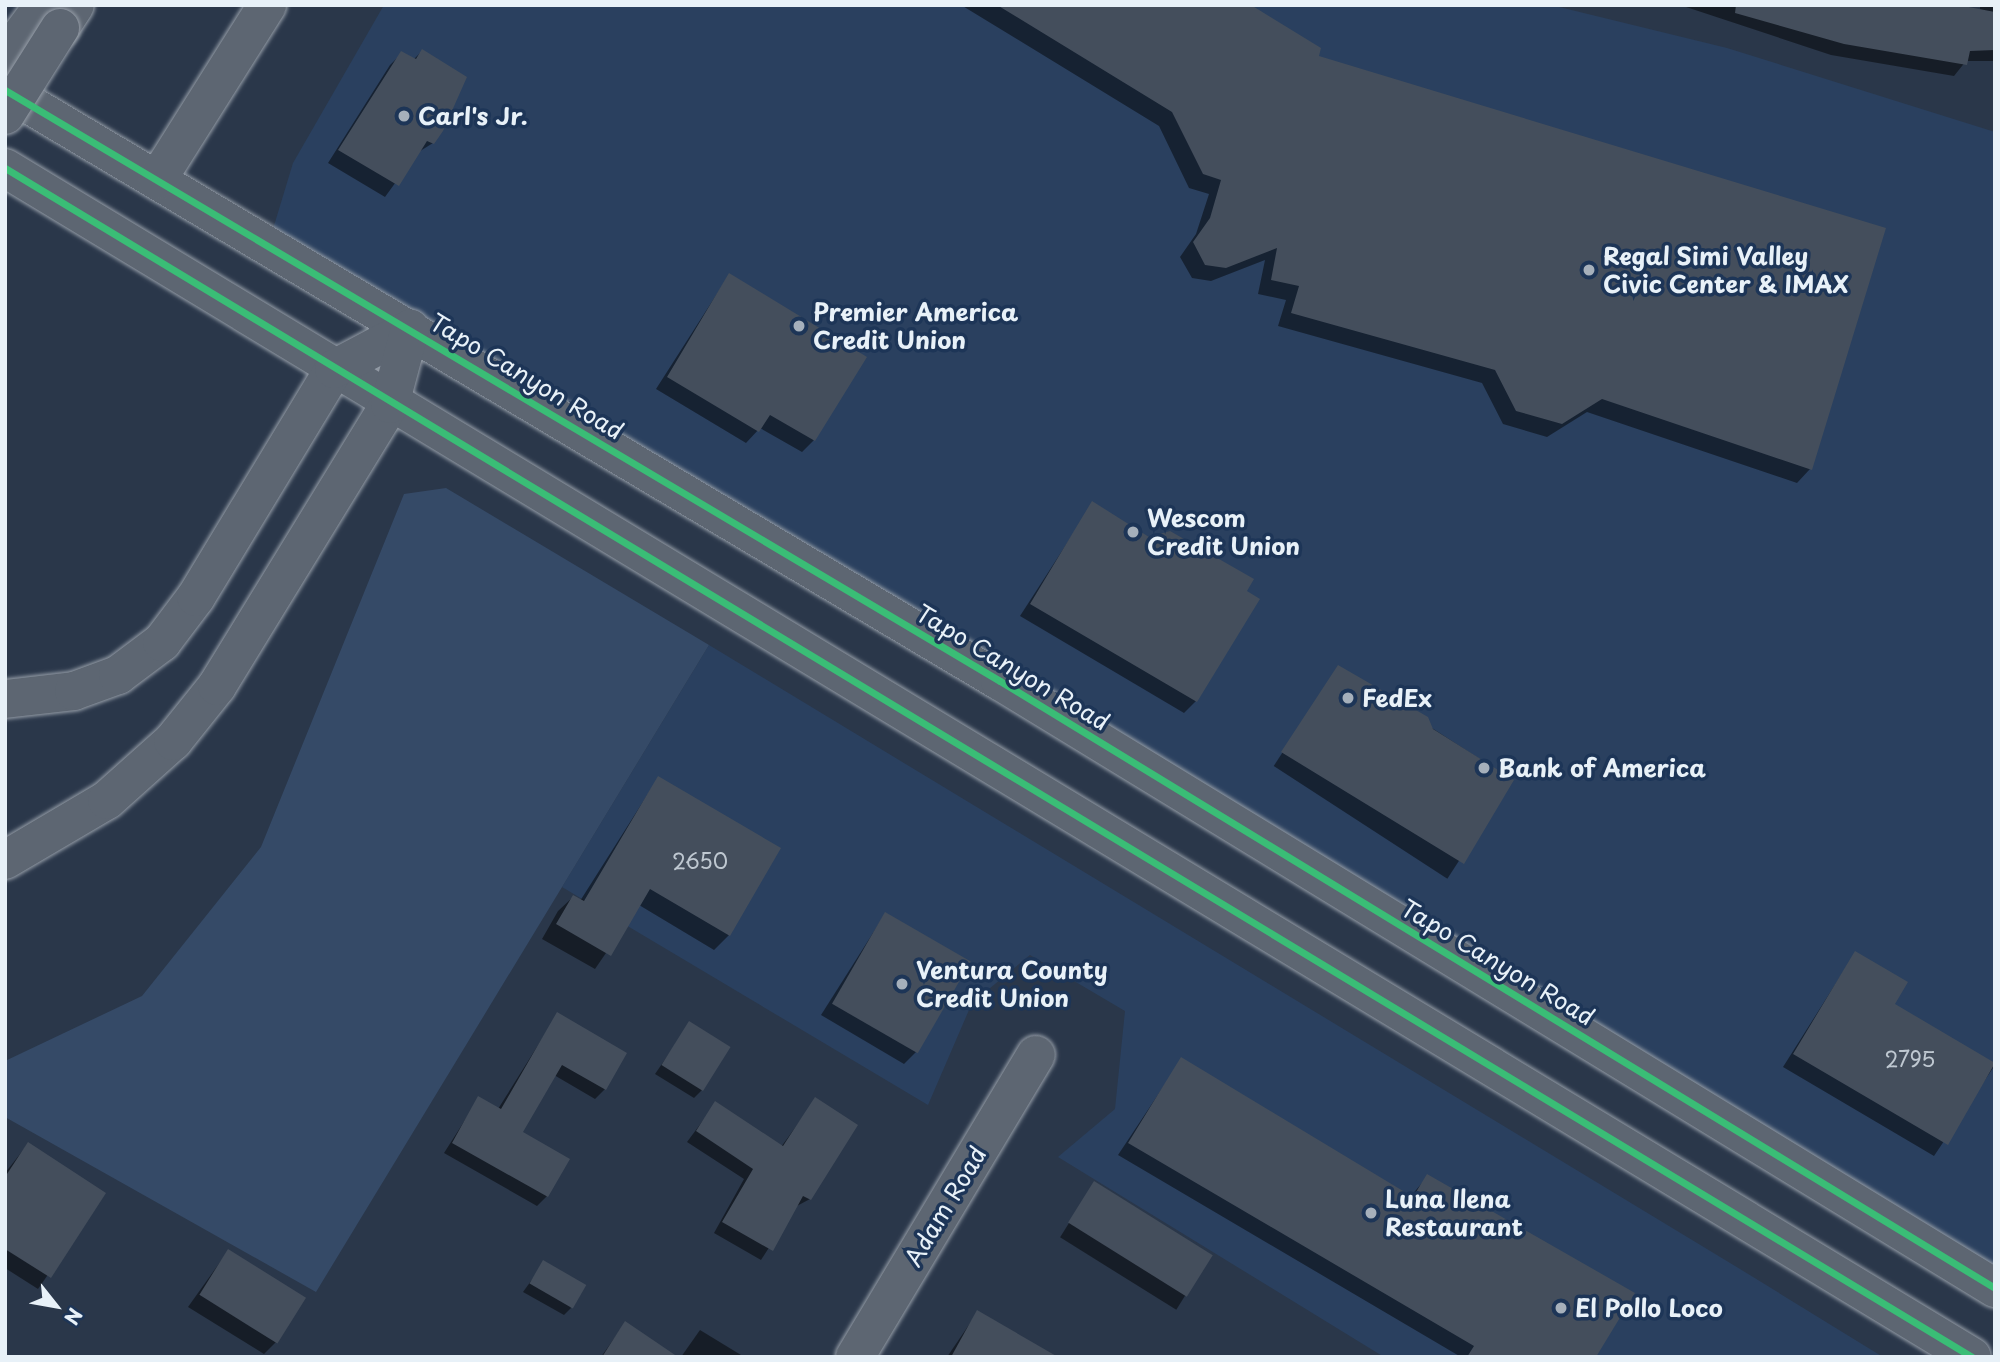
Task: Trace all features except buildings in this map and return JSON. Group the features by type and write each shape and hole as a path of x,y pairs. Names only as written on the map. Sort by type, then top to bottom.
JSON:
{"main road":[{"path":"158,180 267,5"},
{"path":"5,57 54,13"},
{"path":"5,115 54,13"},
{"name":"Tapo Canyon Road","path":"5,90 410,329 1995,1288"},
{"path":"5,168 390,404 1972,1357"},
{"path":"5,699 74,691 118,675 162,642 196,597 334,369 410,329"},
{"path":"5,860 107,800 173,741 218,686 390,404 410,329"},
{"name":"Adam Road","path":"855,1357 1036,1055"}],"shaded area":[{"path":"384,5 1551,5 1727,48 1995,132 1995,1272 273,229 293,163"},
{"path":"446,488 709,645 316,1292 5,1117 5,1061 142,996 261,847 404,494"},
{"path":"709,645 1883,1357 1384,1357 1058,1157 1115,1109 1125,1011 1030,955 972,1003 928,1105 562,887"}],"cycle path":[{"path":"5,90 1000,681 1995,1288"},
{"path":"5,168 1972,1357"}],"place":[{"name":"Carl's Jr.","path":"404,116"},
{"name":"Regal Simi Valley Civic Center & IMAX","path":"1589,270"},
{"name":"Premier America Credit Union","path":"799,326"},
{"name":"Wescom Credit Union","path":"1133,532"},
{"name":"FedEx","path":"1348,698"},
{"name":"Bank of America","path":"1484,768"},
{"name":"Ventura County Credit Union","path":"902,984"},
{"name":"Luna llena Restaurant","path":"1371,1213"},
{"name":"El Pollo Loco","path":"1561,1308"}]}
